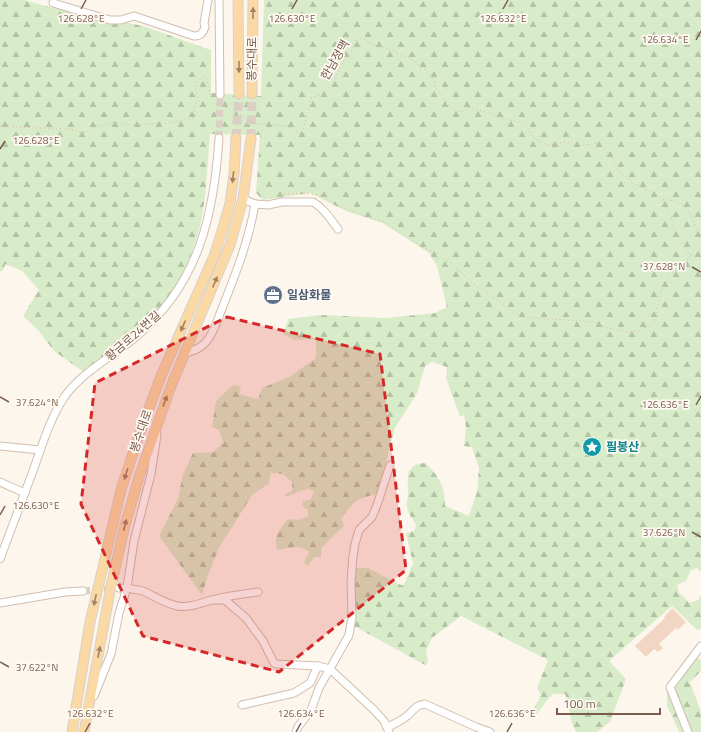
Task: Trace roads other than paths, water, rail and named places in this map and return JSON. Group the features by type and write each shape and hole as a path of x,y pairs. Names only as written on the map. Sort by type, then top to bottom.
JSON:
{"main road":[{"name":"봉수대로","path":"238,0 239,94"},
{"name":"봉수대로","path":"252,94 253,0"},
{"name":"봉수대로","path":"72,732 90,622 121,490 139,435 161,376 214,256 230,203 234,174 236,138"},
{"name":"봉수대로","path":"84,732 111,586 125,525 159,418 184,354 223,263 238,220 243,200 251,138"}],"street":[{"path":"53,3 110,20 121,20 134,16 198,36 204,32 206,27 204,23 208,0"},
{"path":"219,0 220,95"},
{"name":"황금로24번길","path":"0,559 40,450 58,408 71,389 81,378 131,341 154,321 173,298 185,278 196,254 210,210 216,181 219,138"},
{"path":"243,200 255,204 268,205 282,202 313,202 324,211 338,229"},
{"path":"184,354 199,348 206,342 212,332 238,267 252,223 255,204"},
{"path":"88,709 111,654 119,613 127,588 134,541 151,474 159,418"},
{"path":"0,446 40,450"},
{"path":"296,732 311,710 319,688 349,635 352,617 351,582 353,556 357,537 359,530 372,517 390,465"},
{"path":"0,482 24,493"},
{"path":"119,588 143,591 165,602 177,606 190,607 239,594 258,592"},
{"path":"0,603 83,591"},
{"path":"212,600 224,600 246,618 263,641 276,664 318,666 330,669 374,710 384,721 389,730 407,716 415,706 425,704 490,732"},
{"path":"688,732 670,686 701,646"},
{"path":"242,705 294,693 310,682 318,666"}],"tunnel":[{"path":"236,138 239,94"},
{"path":"251,138 252,94"},
{"path":"219,138 220,95"},
{"path":"83,591 119,588"}],"place":[{"name":"일삼화물","path":"273,295"},
{"name":"필봉산","path":"592,447"}]}
